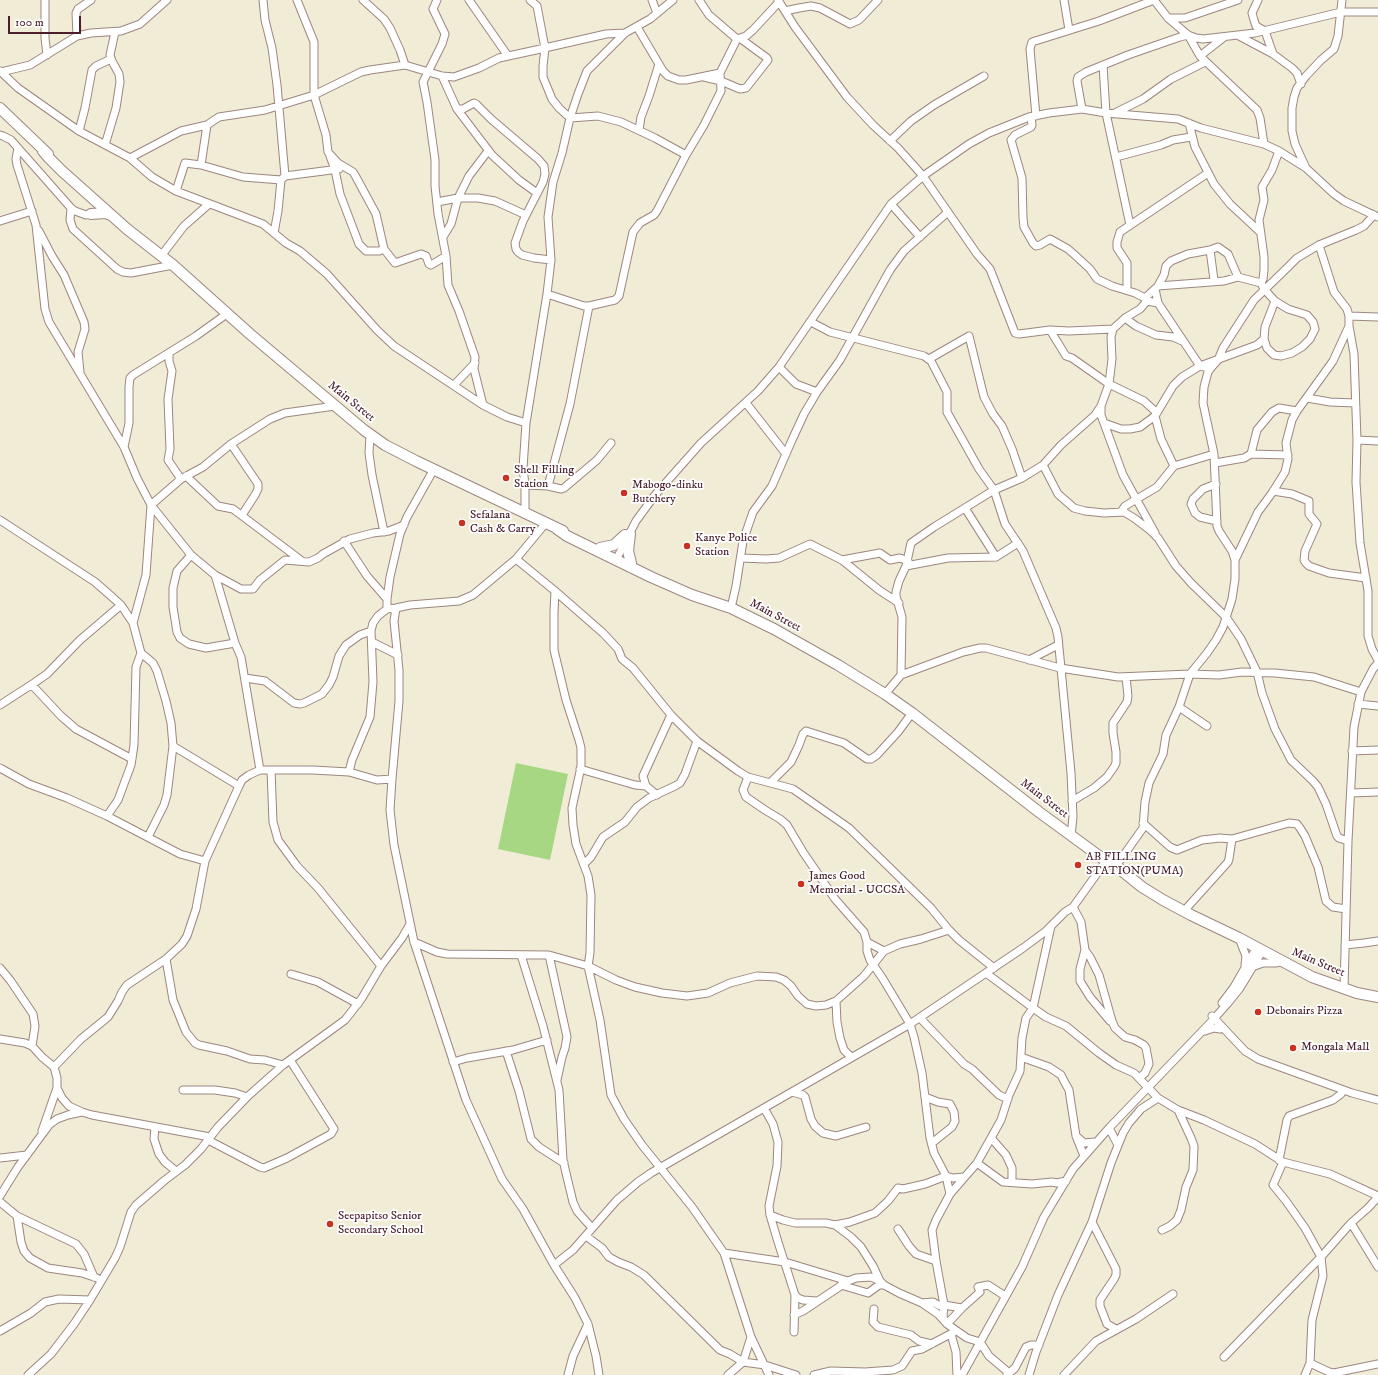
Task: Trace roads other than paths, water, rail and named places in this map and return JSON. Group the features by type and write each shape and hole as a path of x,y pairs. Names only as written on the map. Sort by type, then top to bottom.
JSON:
{"highway":[{"path":"0,108 43,151 102,204"},
{"path":"43,151 62,171 102,204"},
{"path":"89,194 91,201 89,214 111,214"},
{"name":"Main Street","path":"102,204 111,214 151,249 173,265 250,334 335,406 385,444 545,524 600,548 615,558 631,563 706,599"},
{"name":"Main Street","path":"102,204 153,247 159,254"},
{"name":"Main Street","path":"557,529 567,536 671,586 731,608 787,636 838,665 885,694 912,713 1071,836 1142,887 1184,911 1239,938 1312,977 1357,993 1378,997"},
{"path":"600,548 614,545 628,535"},
{"path":"628,535 628,547 631,563"}],"street":[{"path":"45,0 45,38 47,55"},
{"path":"77,36 76,13 78,9 91,0"},
{"path":"1,72 30,65 77,36 91,33 127,30 140,24 167,0"},
{"path":"263,0 265,20 272,48 279,106 283,178 274,233"},
{"path":"297,0 314,42 314,95 326,135 328,152 335,170 342,200 359,244 366,251 379,251 384,249"},
{"path":"437,0 433,9 445,34 442,44 423,82 435,160 437,202 446,256 448,285 476,357 474,369 483,405"},
{"path":"469,0 508,56"},
{"path":"530,0 537,6 545,48 542,72 552,99 559,108 570,118 598,116 621,122 686,155"},
{"path":"652,0 657,13"},
{"path":"525,513 525,485 523,468 526,423 547,294 551,260 548,217 553,182 562,153 570,118 587,71 625,33 657,13 673,0"},
{"path":"699,0 709,15 768,60 746,88 740,89 721,81 704,77"},
{"path":"785,11 811,6 820,8 850,24 859,20 878,0"},
{"path":"1064,0 1069,30"},
{"path":"1158,303 1097,279 1090,269 1068,249 1050,239 1040,246 1036,246 1026,233 1023,218 1022,178 1011,140 1015,135 1031,127 1034,116 1030,44 1036,40 1099,21 1154,0 1168,18 1188,35 1203,59 1257,110 1260,118 1264,144"},
{"path":"1168,18 1185,18 1238,0"},
{"path":"1258,0 1252,13 1256,26 1265,31 1273,54"},
{"path":"1306,168 1292,131 1292,108 1294,96 1301,84 1321,60 1334,49 1338,36 1342,0"},
{"path":"369,1 390,28 405,65"},
{"path":"547,294 584,306 615,300 619,296 633,232 640,223 654,215 657,211 721,91 720,73 739,39 746,36 753,30 779,1 848,97 922,176 977,254 992,272 1015,333 1019,334 1050,330 1069,331 1113,329"},
{"path":"1082,110 1077,81 1078,77 1103,65 1174,39 1188,35 1203,39 1239,36 1341,12 1378,12"},
{"path":"636,27 663,70 673,79 686,80 720,73"},
{"path":"105,145 116,108 120,82 119,74 111,59 115,32"},
{"path":"130,158 182,131 207,125 219,117 279,106 314,95 361,72 383,67 405,65 442,76 454,77 479,68 498,58 606,34 625,33"},
{"path":"1239,36 1273,54 1292,68 1297,73 1301,84"},
{"path":"1115,113 1143,99 1203,59 1223,38"},
{"path":"79,131 92,70 96,66 111,59"},
{"path":"639,130 641,117 659,64"},
{"path":"1103,65 1106,113 1130,225"},
{"path":"1,72 18,88 79,131 130,158 152,177 176,191 263,224 300,251 327,274 373,326 394,346 483,405 507,417 526,423"},
{"path":"442,76 457,109 488,151 519,180 537,194"},
{"path":"890,141 911,121 934,105 984,76"},
{"path":"457,109 463,109 474,103 476,104 544,166 545,174 543,182 526,214 515,243 518,252 528,257 551,260"},
{"path":"615,558 636,521 655,495 701,443 746,402 779,367 891,204 922,176 968,144 1009,124 1034,116 1082,110 1178,119 1264,144 1279,151 1306,168 1334,194 1344,201 1376,216 1364,226 1319,245 1298,258 1262,286"},
{"path":"1189,123 1191,136 1195,147 1214,184 1230,204 1260,232"},
{"path":"200,165 207,125"},
{"path":"0,135 11,140 75,211 89,214 102,204"},
{"path":"1116,157 1191,136"},
{"path":"18,148 16,159 18,171 36,225 46,246 64,275 84,322 84,329 78,352 80,374"},
{"path":"443,236 451,224 458,198 469,176 488,151"},
{"path":"554,1265 573,1250 617,1200 651,1173 920,1018 1023,948 1051,926 1065,912 1073,907 1141,832 1144,802 1149,783 1163,754 1166,735 1179,707 1190,674 1207,653 1223,627 1233,593 1235,560 1232,551 1218,529 1214,454 1203,395 1210,368 1218,360 1262,286 1264,263 1260,220 1264,200 1262,187 1272,170 1279,151"},
{"path":"328,152 338,163 353,172 376,214 384,249 395,263 421,254 426,256 429,264 431,265 446,256"},
{"path":"176,191 185,163 200,165 243,177 283,178 341,169 353,172"},
{"path":"1127,290 1127,263 1116,248 1116,242 1120,232 1208,173"},
{"path":"437,202 458,198 485,199 526,214"},
{"path":"159,254 184,226 209,204"},
{"path":"891,204 920,237"},
{"path":"71,208 70,220 73,229 117,269 123,272 131,273 173,265"},
{"path":"0,221 32,211"},
{"path":"731,608 743,541 753,512 772,486 804,414 817,392 840,360 890,270 904,251 948,212"},
{"path":"36,225 45,309 49,322 124,447 137,478 151,505 191,556 215,575 241,589 253,589 260,580 282,562 289,560 308,562 318,558 344,541 356,537 394,530 404,525"},
{"path":"1319,245 1334,292 1347,309 1349,316 1349,326 1354,354 1357,440 1356,482 1360,544 1368,591 1368,636 1378,662 1361,692 1354,728 1348,841 1344,988"},
{"path":"902,675 902,617 896,596 897,587 907,564 911,542 994,490 1022,478 1043,465 1062,445 1095,415 1101,406 1109,384 1112,359 1111,337 1113,329 1125,318 1140,309 1146,299 1157,287 1170,260 1218,247 1228,254 1238,277"},
{"path":"1210,250 1214,280"},
{"path":"1157,287 1214,280 1224,281 1238,277 1262,286 1275,301 1288,309 1307,315 1313,322 1315,329 1310,339 1298,350 1282,356 1271,353 1266,348 1264,339 1265,327 1275,301"},
{"path":"1157,287 1158,303 1182,341 1200,366 1210,368"},
{"path":"548,486 570,404 589,306"},
{"path":"124,447 129,423 130,378 169,354 228,313"},
{"path":"1349,316 1378,317"},
{"path":"1125,318 1136,326 1156,335 1182,341"},
{"path":"811,322 830,332 916,354 929,359 947,392 947,412 979,469 994,490 1005,524 1023,551 1055,625 1058,636 1071,773 1073,817 1071,836"},
{"path":"1235,560 1258,512 1285,472 1288,464 1286,443 1292,420 1333,361 1349,326"},
{"path":"1050,330 1066,356 1072,358 1109,384 1144,401 1156,414 1161,439 1174,466"},
{"path":"929,359 969,336 984,397 993,414 1002,426 1022,478"},
{"path":"1104,423 1120,429 1130,430 1140,427 1156,414 1173,386 1182,377 1200,366 1257,345 1264,339"},
{"path":"169,354 168,361 172,371 168,399 170,449 168,460 183,478 218,506 233,509 303,561"},
{"path":"454,385 475,363"},
{"path":"779,367 796,384 817,392"},
{"path":"1307,398 1330,402 1355,403"},
{"path":"746,402 786,454"},
{"path":"133,623 146,575 151,505 183,478 203,467 231,444 277,416 335,406"},
{"path":"1101,406 1101,415 1123,476 1158,538 1176,566 1226,617 1241,639 1257,672 1265,701 1282,743 1291,760 1313,780 1318,787 1326,804 1337,836 1348,841"},
{"path":"1252,454 1257,430 1268,416 1279,408 1297,411"},
{"path":"370,434 369,453 372,475 384,532"},
{"path":"1357,440 1378,441"},
{"path":"525,485 548,486 561,489 564,488 597,460 611,443"},
{"path":"231,444 258,484 258,489 255,496 242,515"},
{"path":"1121,512 1125,506 1157,487 1174,466 1214,454"},
{"path":"1215,463 1244,458 1252,454 1288,455"},
{"path":"1043,465 1058,494 1074,508 1104,513 1121,512 1134,518 1158,538"},
{"path":"387,609 393,559 400,534 434,469"},
{"path":"1216,484 1203,489 1192,499 1191,504 1194,513 1200,517 1217,521"},
{"path":"1273,491 1292,494 1310,501 1310,514 1317,524 1305,551 1304,560 1309,566 1328,573 1366,578"},
{"path":"965,508 996,557"},
{"path":"0,520 95,582 120,605 133,623 141,653 136,667 136,703 132,759 118,800 106,816"},
{"path":"348,772 370,717 373,682 371,631 373,623 378,616 387,609 466,599 483,588 516,559 545,524"},
{"path":"344,541 367,576 387,599"},
{"path":"842,560 880,553 890,560 900,558 907,564 948,558 996,557 1018,543"},
{"path":"741,558 779,558 810,544 842,560 899,604"},
{"path":"191,556 177,571 173,588 173,607 177,632 180,638 189,644 206,648 235,643"},
{"path":"516,559 555,591 618,649 622,659 633,668 671,715 697,741 748,777 793,789 849,828 931,908 949,930 972,951 994,968"},
{"path":"215,575 235,643 241,657 260,770"},
{"path":"555,591 554,650 566,700 581,748 580,769 572,808 576,844 588,876 591,895 590,953 588,966 600,1020 611,1094 624,1119 660,1169 692,1208 724,1254 751,1337 769,1375"},
{"path":"0,705 32,685 46,674 80,640 120,605"},
{"path":"396,608 394,621 398,655 399,701 390,810 394,845 414,942 452,1062 466,1100 502,1179 522,1209 575,1298 588,1324 599,1375"},
{"path":"245,678 265,681 294,703 304,704 322,694 329,686 339,656 346,646 360,635 371,631"},
{"path":"372,642 398,655"},
{"path":"1029,660 1058,645"},
{"path":"885,694 902,675 963,652 980,648 986,648 1060,668 1088,673 1126,677 1190,674 1219,675 1242,672 1295,674 1314,677 1361,692"},
{"path":"141,653 153,663 163,688 173,746 167,795 164,805 148,837"},
{"path":"1072,801 1094,788 1107,777 1116,763 1113,723 1127,702 1128,696 1126,677"},
{"path":"32,685 61,716 76,729 132,759"},
{"path":"1358,704 1378,706"},
{"path":"1179,707 1206,726"},
{"path":"771,782 791,762 803,734 806,732 844,743 867,759 871,759 877,755 898,732 912,713"},
{"path":"646,786 643,776 671,715"},
{"path":"584,864 603,837 625,822 637,807 649,798 676,786 683,779 697,741"},
{"path":"173,746 238,786"},
{"path":"1352,751 1378,750"},
{"path":"0,768 29,784 67,798 106,816 180,854 204,861"},
{"path":"580,769 635,785 646,786 657,794"},
{"path":"54,1067 81,1039 108,1017 127,985 166,959 182,944 191,927 196,909 204,861 238,786 249,774 260,770 348,772 377,780 392,779"},
{"path":"271,770 273,822 278,840 285,852 318,888 381,966"},
{"path":"748,777 743,790 746,797 788,825 817,874 835,899 860,927 867,942 867,951 872,965 883,979 910,1024 920,1061 934,1153 946,1176 950,1194"},
{"path":"1351,793 1378,792"},
{"path":"1143,823 1174,850 1202,840 1220,838 1232,839 1289,823 1297,824 1305,836 1318,867 1326,901 1333,907 1346,909"},
{"path":"1184,911 1228,862 1232,839"},
{"path":"1073,907 1081,922 1085,950 1080,968 1080,981 1090,997 1110,1021 1112,1021"},
{"path":"28,1375 50,1354 74,1324 90,1300 120,1247 131,1212 136,1205 195,1156 218,1127 247,1097 283,1065 345,1020 358,1004 381,966 402,938 410,924"},
{"path":"947,1324 944,1317 944,1305 932,1230 950,1194 977,1163 992,1139 1001,1120 1020,1071 1022,1038 1026,1018 1033,1008 1051,926"},
{"path":"414,942 442,954 549,955 588,966 616,980 635,987 662,993 687,996 708,993 730,983 758,976 776,977 784,980 807,1004 816,1006 826,1005 836,1001 864,976 884,951 900,944 949,930"},
{"path":"1162,1073 1188,1040 1226,1006 1240,988 1249,967 1239,938"},
{"path":"1345,945 1378,940"},
{"path":"867,942 884,951"},
{"path":"962,1375 1030,1250 1044,1217 1073,1169 1095,1142 1199,1035 1249,967 1260,949"},
{"path":"1085,950 1099,975 1115,1028 1125,1036 1144,1045 1146,1048 1149,1064 1145,1073 1139,1078"},
{"path":"521,955 534,993 557,1082 564,1163 573,1202 582,1218 592,1228"},
{"path":"549,955 567,1037 557,1082"},
{"path":"166,959 173,1000 186,1032 195,1043 227,1051 250,1059 265,1060 283,1065"},
{"path":"1249,967 1263,963 1282,962"},
{"path":"0,968 33,1014 35,1026 32,1046"},
{"path":"291,974 318,982 358,1004"},
{"path":"986,974 1046,1017 1066,1026 1104,1057 1116,1065 1134,1073 1158,1098 1178,1110 1204,1120 1256,1144 1281,1161 1330,1174 1378,1196 1224,1357"},
{"path":"836,1001 837,1022 840,1038 844,1050 851,1057"},
{"path":"1222,1028 1222,1018 1226,1006"},
{"path":"920,1018 960,1060 972,1069 999,1095 1008,1099"},
{"path":"1211,1019 1233,1038 1245,1051 1258,1059 1343,1090 1378,1100"},
{"path":"1199,1035 1209,1029 1222,1028"},
{"path":"0,1039 25,1043 32,1046 54,1067 57,1078 57,1088 39,1138"},
{"path":"452,1062 513,1050 547,1040"},
{"path":"506,1051 519,1091 531,1139 539,1147 564,1163"},
{"path":"1021,1058 1049,1067 1061,1075 1068,1086 1076,1136 1084,1156"},
{"path":"57,1088 67,1104 82,1112 209,1138 264,1168 287,1158 331,1134 334,1129 290,1060"},
{"path":"183,1090 215,1090 235,1093 247,1097"},
{"path":"1305,1375 1310,1363 1312,1320 1323,1276 1321,1257 1305,1228 1273,1185 1281,1161 1287,1120 1289,1116 1333,1100 1341,1094 1343,1090"},
{"path":"792,1092 805,1097 811,1119 815,1126 823,1133 836,1136 866,1127"},
{"path":"926,1097 938,1102 950,1104 954,1112 955,1120 952,1127 932,1143"},
{"path":"1029,1375 1058,1294 1092,1222 1118,1145 1126,1128 1135,1115 1141,1109 1158,1098"},
{"path":"764,1108 773,1124 778,1142 777,1166 770,1197 770,1215 795,1294 794,1332"},
{"path":"1162,1230 1177,1220 1181,1210 1186,1187 1193,1170 1194,1146 1178,1110"},
{"path":"0,1196 18,1167 49,1126 57,1119 82,1112"},
{"path":"155,1127 154,1139 159,1154 176,1171"},
{"path":"1109,1128 1118,1145"},
{"path":"1076,1136 1084,1143 1095,1142"},
{"path":"992,1139 1006,1155 1012,1168 1012,1182"},
{"path":"0,1158 26,1156"},
{"path":"977,1163 1003,1182 1021,1184 1057,1183 1066,1181"},
{"path":"1052,1182 1063,1177 1073,1169"},
{"path":"770,1215 795,1223 826,1223 835,1225 850,1222 875,1213 881,1209 898,1188 903,1189 925,1184 946,1176 953,1178 964,1177"},
{"path":"0,1202 17,1216 76,1244 84,1254 94,1277"},
{"path":"17,1216 21,1242 24,1251 30,1258 48,1268 102,1280"},
{"path":"1092,1222 1116,1269 1114,1279 1100,1300 1100,1306 1107,1324 1116,1329"},
{"path":"1351,1223 1378,1267"},
{"path":"835,1225 860,1247 882,1283"},
{"path":"898,1229 916,1254 936,1261"},
{"path":"586,1236 602,1248 609,1257 644,1275 720,1350 743,1362 765,1365 792,1375"},
{"path":"724,1254 785,1262 868,1293 882,1283"},
{"path":"794,1315 803,1311 844,1283 856,1278 871,1277 938,1314 954,1333 980,1342 989,1356 1008,1374 1015,1368 1026,1347 1031,1345 1039,1345"},
{"path":"947,1324 980,1292 978,1287 992,1287 1005,1296"},
{"path":"795,1294 798,1298 803,1300 817,1301"},
{"path":"1064,1375 1076,1364 1092,1344 1173,1294"},
{"path":"0,1331 31,1313 45,1302 59,1299 90,1300"},
{"path":"922,1304 933,1302 940,1306 944,1305 962,1308"},
{"path":"874,1308 873,1322 878,1328 911,1335 919,1341 932,1344"},
{"path":"568,1375 574,1356 588,1324"},
{"path":"814,1375 831,1371 865,1372 893,1370 902,1366 912,1351 922,1349 954,1333"},
{"path":"954,1333 957,1375"},
{"path":"728,1375 743,1362 751,1337"},
{"path":"1310,1363 1334,1373 1378,1364"}],"place":[{"name":"Shell Filling Station","path":"506,478"},
{"name":"Mabogo-dinku Butchery","path":"624,493"},
{"name":"Sefalana Cash & Carry","path":"462,523"},
{"name":"Kanye Police Station","path":"687,546"},
{"name":"AB FILLING STATION(PUMA)","path":"1078,865"},
{"name":"James Good Memorial - UCCSA","path":"801,884"},
{"name":"Debonairs Pizza","path":"1258,1012"},
{"name":"Mongala Mall","path":"1293,1048"},
{"name":"Seepapitso Senior Secondary School","path":"330,1224"}]}
